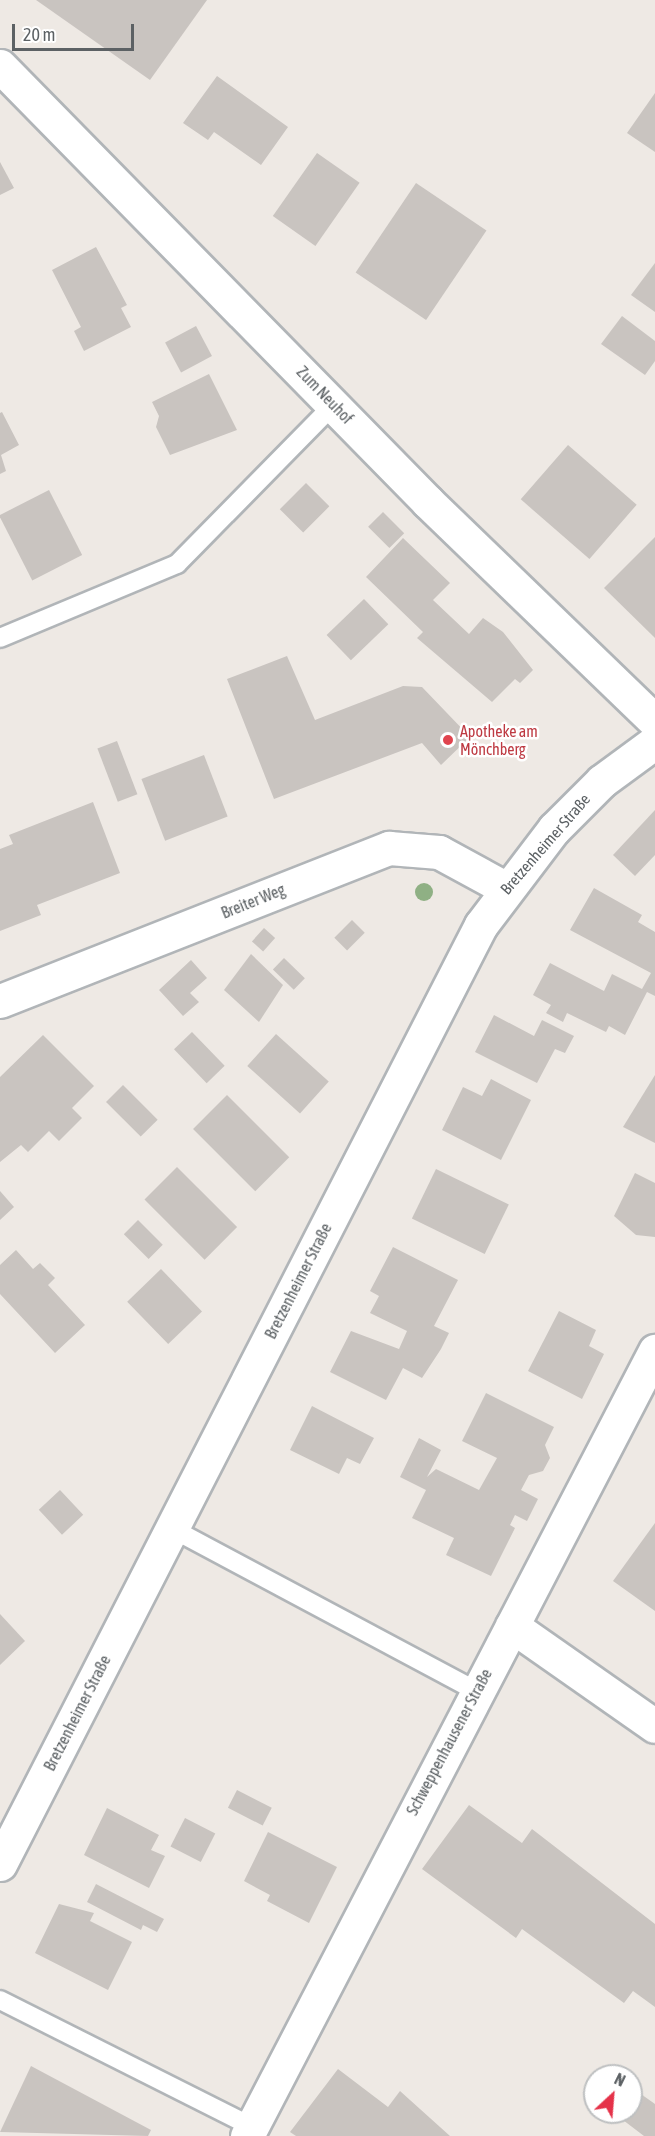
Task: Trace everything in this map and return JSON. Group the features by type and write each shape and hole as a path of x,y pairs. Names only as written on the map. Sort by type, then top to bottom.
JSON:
{"street":[{"name":"Zum Neuhof","path":"0,66 334,404 655,721"},
{"name":"Bretzenheimer Straße","path":"0,1864 444,993 505,888 576,806 655,742"},
{"name":"Breiter Weg","path":"0,1001 389,848 439,852 505,888"},
{"name":"Schweppenhausener Straße","path":"250,2131 476,1690 512,1626 655,1351"},
{"path":"512,1626 655,1726"}],"lane":[{"path":"0,638 177,564 334,404"},
{"path":"171,1528 476,1690"},
{"path":"0,2000 250,2131"}],"building":[{"path":"36,0 207,0 150,80"},
{"path":"217,76 288,127 261,165 214,132 208,140 183,123"},
{"path":"655,93 655,152 627,133"},
{"path":"317,153 360,183 315,246 273,216"},
{"path":"0,162 14,188 0,195"},
{"path":"416,183 486,231 426,320 356,273"},
{"path":"96,247 127,305 121,308 131,327 84,351 74,331 81,327 52,270"},
{"path":"655,263 655,312 631,295"},
{"path":"622,316 655,341 655,361 645,375 601,344"},
{"path":"196,326 212,356 181,372 165,342"},
{"path":"209,374 237,430 170,455 156,427 159,416 152,402"},
{"path":"2,412 19,445 1,455 6,471 0,474 0,413"},
{"path":"568,445 637,505 589,559 521,499"},
{"path":"306,483 329,506 303,532 280,509"},
{"path":"49,490 82,555 32,580 0,515"},
{"path":"383,512 404,533 389,548 368,527"},
{"path":"655,537 655,638 604,588"},
{"path":"403,538 450,583 433,600 469,634 483,618 503,632 533,670 520,683 515,679 492,702 417,638 423,632 366,577"},
{"path":"364,599 388,624 351,660 327,635"},
{"path":"287,656 315,720 403,686 422,687 470,737 441,765 422,743 274,799 227,679"},
{"path":"117,741 137,794 118,802 97,749"},
{"path":"204,755 228,817 165,841 141,779"},
{"path":"93,802 120,873 37,905 41,915 0,931 0,849 13,844 9,835"},
{"path":"655,810 655,855 635,876 613,855"},
{"path":"594,888 642,915 638,922 655,932 655,996 647,992 625,1035 609,1026 606,1032 567,1013 563,1022 546,1013 551,1005 533,995 550,963 604,991 612,974 642,989 651,973 570,930"},
{"path":"352,920 365,933 347,950 334,938"},
{"path":"264,928 275,938 263,951 252,941"},
{"path":"251,954 283,985 259,1022 224,990"},
{"path":"284,958 305,978 294,990 273,970"},
{"path":"191,960 207,978 190,993 199,1002 183,1016 159,990"},
{"path":"494,1015 534,1036 542,1020 574,1036 565,1053 555,1049 537,1083 475,1052"},
{"path":"192,1032 225,1066 207,1083 174,1049"},
{"path":"276,1034 329,1082 300,1113 247,1066"},
{"path":"43,1035 94,1086 72,1108 82,1118 59,1141 49,1131 28,1152 21,1145 0,1162 0,1077"},
{"path":"655,1075 655,1143 623,1127"},
{"path":"491,1079 531,1100 501,1160 442,1130 463,1087 482,1096"},
{"path":"123,1085 158,1120 141,1137 106,1102"},
{"path":"227,1095 289,1157 255,1191 193,1129"},
{"path":"177,1167 237,1227 205,1260 144,1200"},
{"path":"436,1169 509,1205 485,1254 412,1218"},
{"path":"635,1173 655,1183 655,1237 636,1235 614,1216"},
{"path":"0,1191 14,1207 0,1220"},
{"path":"138,1220 163,1245 149,1259 124,1234"},
{"path":"393,1247 458,1280 434,1326 449,1333 441,1349 422,1378 403,1368 386,1400 330,1372 351,1331 399,1349 407,1331 370,1313 379,1296 370,1291"},
{"path":"16,1250 33,1269 40,1263 55,1278 48,1285 85,1325 55,1353 0,1294 0,1265"},
{"path":"161,1269 202,1311 168,1344 127,1302"},
{"path":"559,1311 596,1330 589,1346 604,1354 582,1399 528,1371"},
{"path":"486,1393 554,1427 545,1445 550,1458 543,1471 529,1475 521,1490 538,1499 527,1521 515,1515 510,1525 515,1528 491,1576 446,1555 454,1538 412,1518 426,1490 400,1477 419,1438 441,1450 427,1477 436,1469 479,1490 497,1458 462,1441"},
{"path":"312,1406 374,1438 360,1464 347,1458 339,1474 290,1450"},
{"path":"60,1490 83,1515 62,1535 39,1510"},
{"path":"655,1523 655,1611 613,1581"},
{"path":"0,1614 25,1641 0,1665"},
{"path":"237,1790 272,1808 263,1826 228,1808"},
{"path":"469,1805 522,1843 532,1829 655,1924 655,2007 633,1991 624,2003 522,1929 516,1938 422,1869"},
{"path":"107,1808 159,1835 151,1850 165,1856 149,1888 84,1855"},
{"path":"185,1818 215,1833 201,1862 170,1847"},
{"path":"268,1832 337,1867 309,1923 267,1901 270,1895 244,1881"},
{"path":"96,1884 164,1919 157,1932 143,1925 141,1930 87,1902"},
{"path":"59,1904 94,1913 90,1921 132,1942 108,1990 35,1953"},
{"path":"31,2066 151,2130 148,2136 0,2132"},
{"path":"338,2069 388,2107 400,2091 450,2136 296,2136 290,2132"},
{"path":"643,2096 655,2104 655,2136 644,2136 628,2124 643,2124"}],"place":[{"name":"Apotheke am Mönchberg","path":"448,740"}]}
